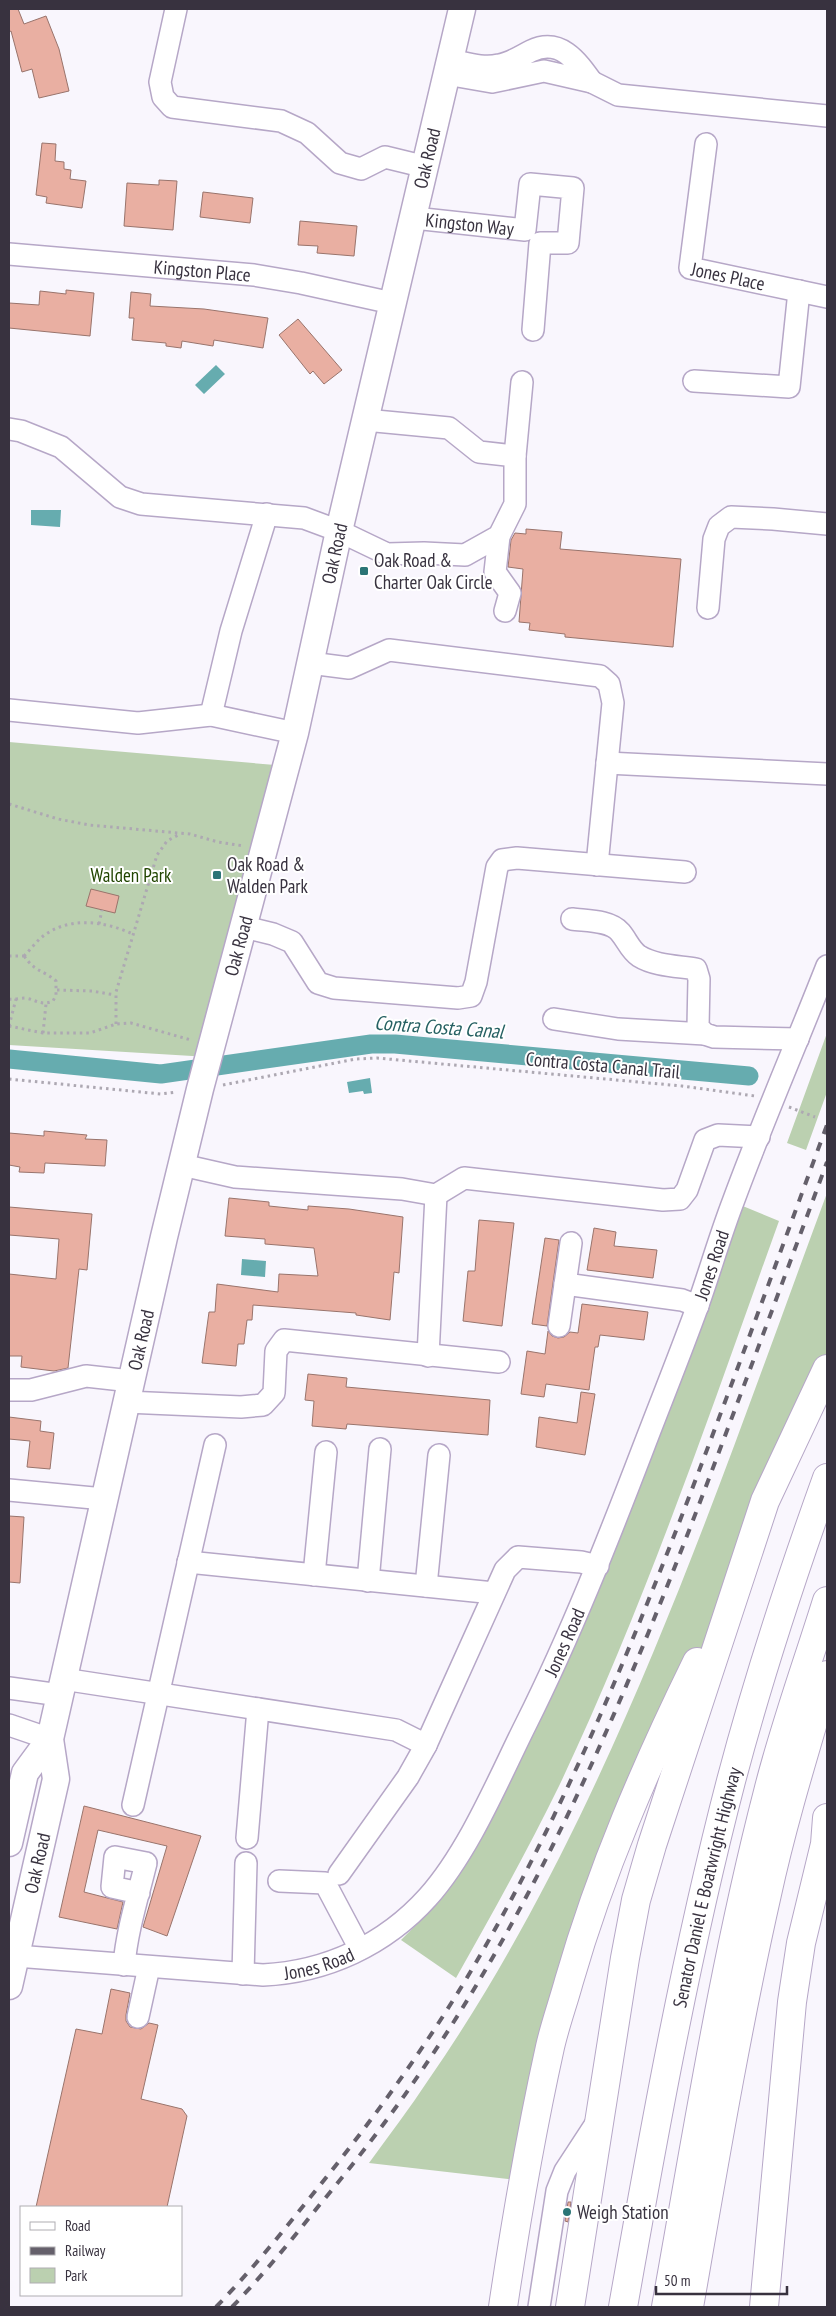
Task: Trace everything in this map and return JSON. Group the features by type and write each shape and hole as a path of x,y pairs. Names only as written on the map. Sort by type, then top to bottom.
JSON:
{"highway":[{"path":"570,2307 598,2119 636,1900 652,1845 764,1501 827,1369"},
{"name":"Senator Daniel E Boatwright Highway","path":"623,2307 667,2072 712,1856 765,1662 827,1478"},
{"path":"503,2307 516,2221 550,2045 582,1937 612,1851 653,1751 741,1570"},
{"path":"666,2307 714,2041 750,1863 768,1791 827,1601"},
{"path":"689,2307 733,2062 767,1894 784,1820 827,1675"},
{"path":"764,2307 792,2002 801,1943 825,1844 827,1818"}],"main road":[{"name":"Oak Road","path":"12,1960 56,1779 50,1739 104,1499 202,1083 295,733 339,531 462,9"},
{"name":"Oak Road","path":"9,1843 26,1773 50,1739"}],"street":[{"path":"176,9 160,82 164,98 172,107 280,121 307,132 340,163 361,168 385,157 426,167"},
{"path":"448,67 499,65 534,50 552,47 568,52 578,62 592,82 618,95 827,116"},
{"name":"Jones Place","path":"706,144 690,268 827,297"},
{"name":"Kingston Way","path":"414,218 532,236 533,330"},
{"name":"Kingston Place","path":"9,254 254,275 301,283 392,303"},
{"path":"694,381 789,387 799,291"},
{"path":"505,611 510,593 495,572 499,536 515,504 515,456 522,382"},
{"path":"365,420 449,428 480,452 515,456"},
{"path":"9,429 21,430 62,447 120,496 141,504 304,518 339,531 387,554 465,555 499,536"},
{"path":"211,716 231,632 267,514"},
{"path":"708,608 714,539 719,526 732,517 827,524"},
{"path":"310,663 349,668 389,650 600,676 609,684 613,704 597,865"},
{"path":"9,710 138,723 211,716 295,733"},
{"path":"607,763 820,776 827,774"},
{"path":"244,927 273,934 292,942 318,983 334,988 464,997 471,996 476,982 497,867 502,860 517,858 685,872"},
{"path":"572,919 602,922 619,930 628,944 640,956 658,963 696,969 699,979 698,1027 705,1034"},
{"name":"Jones Road","path":"12,1960 124,1965 263,1975 295,1972 335,1961 360,1950 404,1921 429,1896 456,1859 538,1700 598,1566 698,1306 733,1202 827,966"},
{"path":"554,1019 618,1029 705,1034 714,1037 798,1039"},
{"path":"182,1165 234,1177 402,1190 436,1195 464,1178 663,1200 680,1199 687,1190 706,1140 718,1135 759,1137"},
{"path":"428,1356 436,1195"},
{"path":"559,1326 571,1243"},
{"path":"565,1284 682,1300 698,1306"},
{"path":"9,1390 31,1390 86,1376 129,1391 241,1407 262,1405 274,1393 276,1351 284,1340 498,1362"},
{"path":"132,1805 215,1445"},
{"path":"368,1581 380,1449"},
{"path":"314,1575 326,1452"},
{"path":"426,1586 439,1455"},
{"path":"9,1490 104,1499"},
{"path":"339,1874 408,1777 426,1745 505,1570 518,1557 598,1566"},
{"path":"188,1562 494,1593"},
{"path":"9,1688 62,1687 158,1694 396,1730 426,1745"},
{"path":"247,1838 258,1709"},
{"path":"9,1725 50,1739"},
{"path":"243,1974 246,1863"},
{"path":"279,1881 325,1883 360,1950"},
{"path":"124,1965 126,1942 138,1893"},
{"path":"138,2017 149,1967"},
{"path":"539,2307 556,2191 564,2171 598,2119"}],"path":[{"path":"9,804 58,819 89,825 181,833 218,842 265,849"},
{"path":"116,1024 115,995 157,855 167,841 181,833"},
{"path":"99,924 102,910"},
{"path":"9,956 24,956 45,934 59,927 87,921 133,934"},
{"path":"9,999 24,998 39,1004 46,1004 53,1001 57,990 56,981 48,974 39,972 31,967 24,956"},
{"path":"57,990 92,991 115,995"},
{"path":"16,999 9,1026 43,1033 90,1033 116,1024 131,1023 210,1052"},
{"path":"43,1033 46,1004"},
{"name":"Contra Costa Canal Trail","path":"234,1084 356,1059 377,1058 682,1086 762,1098"},
{"path":"9,1079 166,1093"},
{"path":"787,1106 815,1116"}],"green space":[{"name":"Walden Park","path":"9,742 287,766 209,1057 9,1045"},
{"path":"827,1033 827,1092 806,1150 787,1143"},
{"path":"827,1193 827,1369 741,1571 612,1851 524,2181 369,2163 452,2046 494,1977 553,1870 589,1797 655,1648 715,1497"},
{"path":"733,1202 779,1221 676,1505 621,1646 560,1784 456,1978 401,1940 438,1903 456,1859 538,1700"}],"water":[{"path":"216,365 225,374 204,394 195,385"},
{"path":"31,510 61,510 60,527 31,525"},
{"path":"370,1078 372,1093 364,1094 363,1091 349,1093 347,1082"},
{"path":"242,1259 266,1261 265,1277 241,1275"}],"building":[{"path":"9,9 18,9 24,24 46,16 59,49 69,91 39,98 32,69 22,72 11,31 9,32"},
{"path":"42,143 56,144 55,161 64,162 64,169 71,170 70,179 86,181 82,208 46,203 47,197 36,195"},
{"path":"159,180 177,181 173,230 124,226 127,183 159,185"},
{"path":"203,192 253,198 250,223 200,217"},
{"path":"300,221 357,226 354,256 317,253 318,246 298,245"},
{"path":"66,290 94,293 90,336 9,328 9,303 39,305 40,291 66,294"},
{"path":"131,292 151,294 150,306 204,309 268,318 263,348 214,340 213,346 182,341 181,348 166,346 166,343 132,340 134,318 129,318"},
{"path":"298,319 342,370 324,384 313,371 310,374 279,335"},
{"path":"526,529 562,532 560,549 681,559 673,647 565,637 565,634 529,630 530,623 519,622 523,569 508,567 511,540 515,533 526,534"},
{"path":"91,889 119,896 115,913 86,906"},
{"path":"44,1131 87,1135 85,1139 107,1140 105,1166 45,1163 44,1173 19,1172 20,1167 9,1165 9,1133 44,1136"},
{"path":"229,1198 269,1202 269,1206 308,1210 308,1206 349,1209 403,1217 399,1273 394,1272 390,1320 356,1315 356,1313 253,1305 252,1320 247,1320 244,1344 238,1344 236,1366 202,1363 209,1312 215,1312 217,1284 278,1292 279,1274 318,1276 314,1248 265,1244 265,1239 225,1236"},
{"path":"9,1207 92,1214 87,1270 79,1269 68,1368 54,1371 21,1367 22,1356 9,1356 9,1274 56,1279 59,1239 9,1235"},
{"path":"479,1220 514,1223 502,1326 463,1321 468,1271 475,1271"},
{"path":"594,1228 616,1232 614,1246 657,1250 653,1278 587,1270"},
{"path":"545,1238 559,1240 547,1326 532,1324"},
{"path":"582,1304 648,1312 644,1340 600,1335 598,1347 595,1347 589,1390 546,1384 544,1397 521,1394 527,1351 545,1354 548,1331 552,1336 558,1338 564,1337 570,1332 578,1333"},
{"path":"308,1374 347,1378 346,1387 490,1400 488,1435 347,1424 346,1429 312,1426 314,1401 305,1400"},
{"path":"581,1392 595,1394 585,1455 536,1447 539,1417 577,1423"},
{"path":"9,1417 41,1421 40,1431 54,1433 50,1469 27,1467 30,1441 9,1439"},
{"path":"9,1516 24,1517 20,1583 9,1582"},
{"path":"84,1806 201,1836 167,1936 143,1927 167,1846 98,1830 84,1892 123,1902 117,1929 59,1917"},
{"path":"111,1989 130,1993 126,2021 130,2027 141,2029 149,2023 158,2025 141,2099 182,2109 187,2116 167,2206 36,2206 76,2029 102,2034"},
{"path":"568,2202 571,2202 568,2222 565,2221"}],"waterway":[{"name":"Contra Costa Canal","path":"9,1059 161,1074 371,1044 395,1044 749,1076"}],"railway":[{"path":"216,2307 261,2257 326,2178 408,2068 465,1981 527,1870 582,1756 656,1582 717,1424 827,1125"},
{"path":"232,2307 276,2259 344,2175 408,2091 465,2004 507,1933 545,1860 582,1786 648,1634 708,1481 827,1162"}],"place":[{"name":"Oak Road & Charter Oak Circle","path":"364,571"},
{"name":"Oak Road & Walden Park","path":"217,875"},
{"name":"Weigh Station","path":"567,2212"}]}
